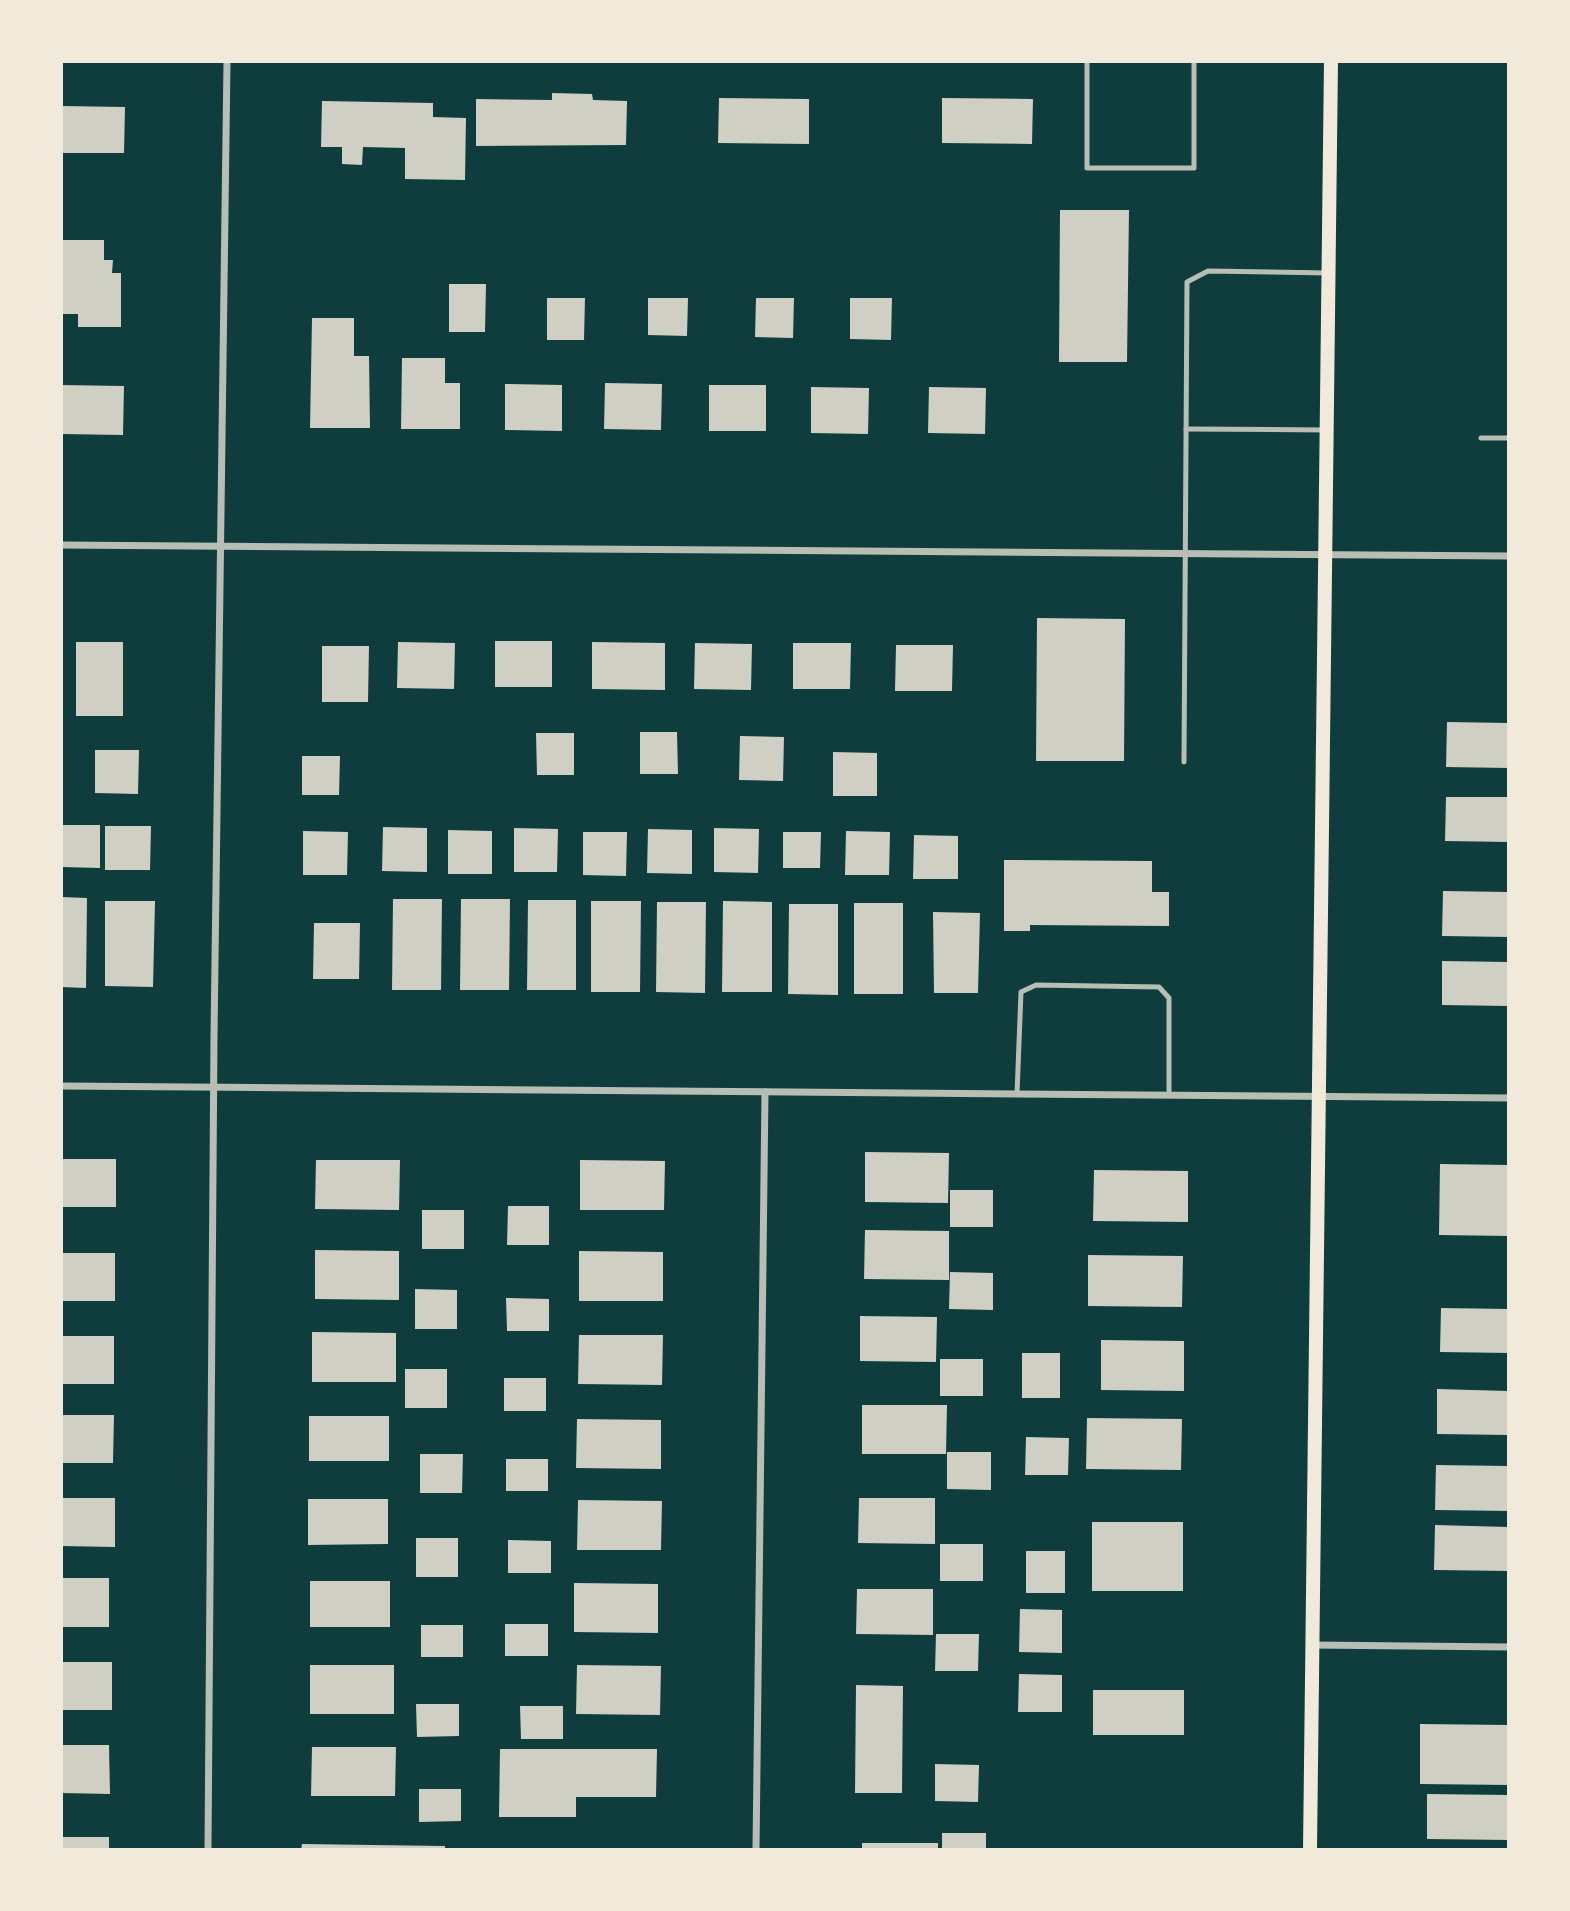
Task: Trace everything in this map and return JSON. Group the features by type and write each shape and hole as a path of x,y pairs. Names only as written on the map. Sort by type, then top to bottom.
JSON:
{"main road":[{"path":"1310,1850 1331,61"}],"street":[{"path":"208,1850 214,1085 227,61"},
{"path":"61,545 1509,556"},
{"path":"61,1086 214,1085 1509,1098"},
{"path":"756,1850 765,1092"},
{"path":"1312,1645 1509,1647"}],"lane":[{"path":"1087,61 1087,168 1194,168 1194,61"},
{"path":"1185,762 1187,282 1208,271 1329,272"},
{"path":"1186,429 1327,430"},
{"path":"1481,438 1509,438"},
{"path":"1017,1094 1021,992 1036,985 1159,987 1169,998 1169,1095"}],"building":[{"path":"552,93 592,94 593,100 627,101 626,145 476,146 476,99 552,100"},
{"path":"719,98 809,99 809,144 718,143"},
{"path":"942,98 1033,99 1032,144 942,143"},
{"path":"322,101 433,103 433,117 466,118 465,180 405,179 405,148 363,147 362,165 342,164 342,147 321,147"},
{"path":"61,106 125,107 124,153 61,153"},
{"path":"1060,210 1129,210 1127,362 1059,362"},
{"path":"61,240 104,240 104,260 113,260 112,273 121,273 121,327 78,327 78,314 63,314"},
{"path":"449,284 486,284 485,332 449,332"},
{"path":"547,298 585,298 584,340 547,340"},
{"path":"648,298 688,298 687,336 648,335"},
{"path":"756,298 794,298 793,338 755,337"},
{"path":"850,298 892,298 891,340 850,339"},
{"path":"312,318 354,318 354,356 369,356 370,428 310,428"},
{"path":"402,358 445,358 445,383 460,383 460,429 401,429"},
{"path":"605,383 662,384 661,430 604,429"},
{"path":"505,384 562,385 562,431 505,430"},
{"path":"61,385 124,386 123,435 61,434"},
{"path":"709,385 766,385 766,431 709,431"},
{"path":"811,387 869,388 868,434 811,433"},
{"path":"929,387 986,388 985,434 928,433"},
{"path":"1037,618 1125,619 1124,761 1036,761"},
{"path":"495,641 552,641 552,687 495,687"},
{"path":"76,642 123,642 123,716 76,716"},
{"path":"398,642 455,643 454,689 397,688"},
{"path":"592,642 665,643 665,690 592,689"},
{"path":"695,643 752,644 751,690 694,689"},
{"path":"793,643 851,643 850,689 793,689"},
{"path":"896,645 953,645 952,691 895,691"},
{"path":"322,646 369,646 368,702 322,702"},
{"path":"1447,722 1509,723 1509,768 1446,767"},
{"path":"640,732 677,732 678,774 640,774"},
{"path":"536,733 574,733 574,775 537,775"},
{"path":"740,736 784,737 783,781 739,780"},
{"path":"95,750 139,750 138,794 95,793"},
{"path":"833,752 877,753 877,796 833,796"},
{"path":"302,756 340,756 339,795 302,795"},
{"path":"1446,797 1509,797 1509,842 1445,841"},
{"path":"62,825 100,825 100,868 62,867"},
{"path":"105,826 151,826 150,870 105,870"},
{"path":"383,827 427,828 427,872 382,871"},
{"path":"514,828 558,829 557,872 514,872"},
{"path":"714,828 759,829 758,873 714,872"},
{"path":"648,829 692,830 692,874 647,873"},
{"path":"448,830 492,831 492,874 448,874"},
{"path":"303,831 348,832 347,875 303,875"},
{"path":"846,831 890,832 889,875 845,875"},
{"path":"583,832 627,832 626,876 583,875"},
{"path":"783,832 821,832 820,868 783,868"},
{"path":"914,835 958,836 958,879 913,879"},
{"path":"1004,860 1152,861 1152,892 1169,892 1169,926 1030,925 1030,931 1004,931"},
{"path":"1443,891 1509,892 1509,937 1442,936"},
{"path":"61,897 87,898 86,988 61,987"},
{"path":"393,899 442,899 441,990 392,990"},
{"path":"461,899 510,899 509,990 460,990"},
{"path":"528,900 576,900 576,990 527,990"},
{"path":"105,901 155,901 153,987 105,986"},
{"path":"591,901 641,901 640,992 591,992"},
{"path":"723,901 772,902 772,992 722,992"},
{"path":"657,902 706,902 705,993 656,992"},
{"path":"854,903 903,903 903,994 854,994"},
{"path":"789,904 838,904 838,995 788,994"},
{"path":"933,912 980,913 978,993 934,993"},
{"path":"314,923 360,923 359,979 313,979"},
{"path":"1442,961 1509,962 1509,1006 1442,1005"},
{"path":"865,1152 949,1153 948,1203 865,1202"},
{"path":"61,1159 116,1159 116,1207 61,1207"},
{"path":"316,1160 400,1160 399,1210 315,1209"},
{"path":"580,1160 665,1161 664,1210 580,1210"},
{"path":"1440,1164 1509,1165 1509,1236 1439,1235"},
{"path":"1094,1170 1188,1171 1188,1222 1093,1221"},
{"path":"950,1190 993,1190 993,1227 950,1227"},
{"path":"508,1206 549,1206 549,1245 507,1245"},
{"path":"422,1210 464,1210 464,1249 422,1249"},
{"path":"865,1230 949,1231 949,1280 864,1279"},
{"path":"315,1250 399,1251 399,1300 315,1299"},
{"path":"579,1251 663,1252 663,1301 579,1301"},
{"path":"61,1253 115,1253 115,1301 61,1301"},
{"path":"1088,1255 1183,1256 1182,1307 1088,1306"},
{"path":"950,1272 993,1273 993,1310 949,1309"},
{"path":"415,1289 457,1290 457,1329 415,1329"},
{"path":"506,1298 549,1299 549,1331 507,1331"},
{"path":"1441,1308 1509,1309 1509,1353 1440,1352"},
{"path":"860,1316 937,1317 936,1362 860,1361"},
{"path":"312,1332 396,1333 396,1382 312,1382"},
{"path":"579,1335 663,1335 662,1385 578,1384"},
{"path":"61,1336 114,1336 114,1384 61,1384"},
{"path":"1101,1340 1184,1341 1184,1391 1101,1390"},
{"path":"1022,1353 1060,1353 1060,1398 1022,1398"},
{"path":"940,1359 983,1359 983,1396 940,1396"},
{"path":"405,1369 447,1369 447,1408 405,1408"},
{"path":"504,1378 546,1378 546,1411 504,1411"},
{"path":"1437,1389 1509,1391 1509,1435 1437,1434"},
{"path":"862,1405 947,1405 946,1454 862,1454"},
{"path":"61,1415 114,1415 113,1463 61,1463"},
{"path":"309,1416 389,1416 389,1461 309,1461"},
{"path":"1087,1418 1182,1419 1181,1470 1086,1469"},
{"path":"577,1419 661,1420 661,1469 576,1468"},
{"path":"1026,1437 1069,1438 1068,1475 1025,1475"},
{"path":"947,1452 991,1452 991,1490 947,1489"},
{"path":"420,1454 463,1454 462,1493 420,1493"},
{"path":"506,1459 548,1459 548,1491 506,1491"},
{"path":"1436,1465 1509,1466 1509,1511 1435,1510"},
{"path":"61,1498 115,1498 115,1547 61,1546"},
{"path":"859,1498 935,1498 935,1544 858,1543"},
{"path":"308,1499 388,1499 388,1544 308,1545"},
{"path":"578,1500 662,1501 661,1550 577,1550"},
{"path":"1092,1522 1183,1522 1183,1591 1092,1591"},
{"path":"1435,1525 1509,1527 1509,1571 1434,1570"},
{"path":"416,1538 458,1538 458,1577 416,1577"},
{"path":"508,1540 551,1541 551,1573 508,1573"},
{"path":"940,1544 983,1544 983,1581 940,1581"},
{"path":"1026,1551 1065,1551 1065,1593 1026,1593"},
{"path":"61,1578 109,1578 109,1627 61,1627"},
{"path":"310,1581 390,1581 390,1627 310,1627"},
{"path":"574,1583 658,1584 658,1633 574,1632"},
{"path":"857,1589 933,1589 933,1635 856,1634"},
{"path":"1020,1609 1062,1610 1062,1653 1019,1652"},
{"path":"505,1624 548,1624 548,1656 505,1656"},
{"path":"421,1625 463,1625 463,1657 421,1657"},
{"path":"936,1634 979,1634 978,1671 935,1671"},
{"path":"61,1662 112,1662 112,1710 61,1710"},
{"path":"310,1665 394,1665 394,1714 310,1714"},
{"path":"577,1665 661,1666 660,1715 576,1714"},
{"path":"1019,1674 1062,1675 1062,1712 1018,1712"},
{"path":"856,1685 903,1686 902,1793 855,1793"},
{"path":"1093,1690 1184,1690 1184,1735 1093,1735"},
{"path":"416,1704 459,1704 459,1736 417,1737"},
{"path":"520,1706 563,1706 563,1739 521,1739"},
{"path":"1420,1724 1509,1725 1509,1785 1420,1784"},
{"path":"61,1745 109,1745 110,1794 61,1793"},
{"path":"312,1747 396,1747 395,1796 311,1796"},
{"path":"500,1749 657,1749 656,1797 576,1797 576,1817 499,1817"},
{"path":"935,1764 979,1765 978,1802 935,1801"},
{"path":"419,1789 461,1789 461,1821 419,1822"},
{"path":"1427,1794 1509,1795 1509,1840 1427,1839"},
{"path":"942,1833 986,1833 986,1850 942,1850"},
{"path":"61,1837 109,1837 109,1850 61,1850"},
{"path":"862,1843 938,1843 938,1850 862,1850"},
{"path":"302,1844 445,1846 445,1850 301,1850"}]}
